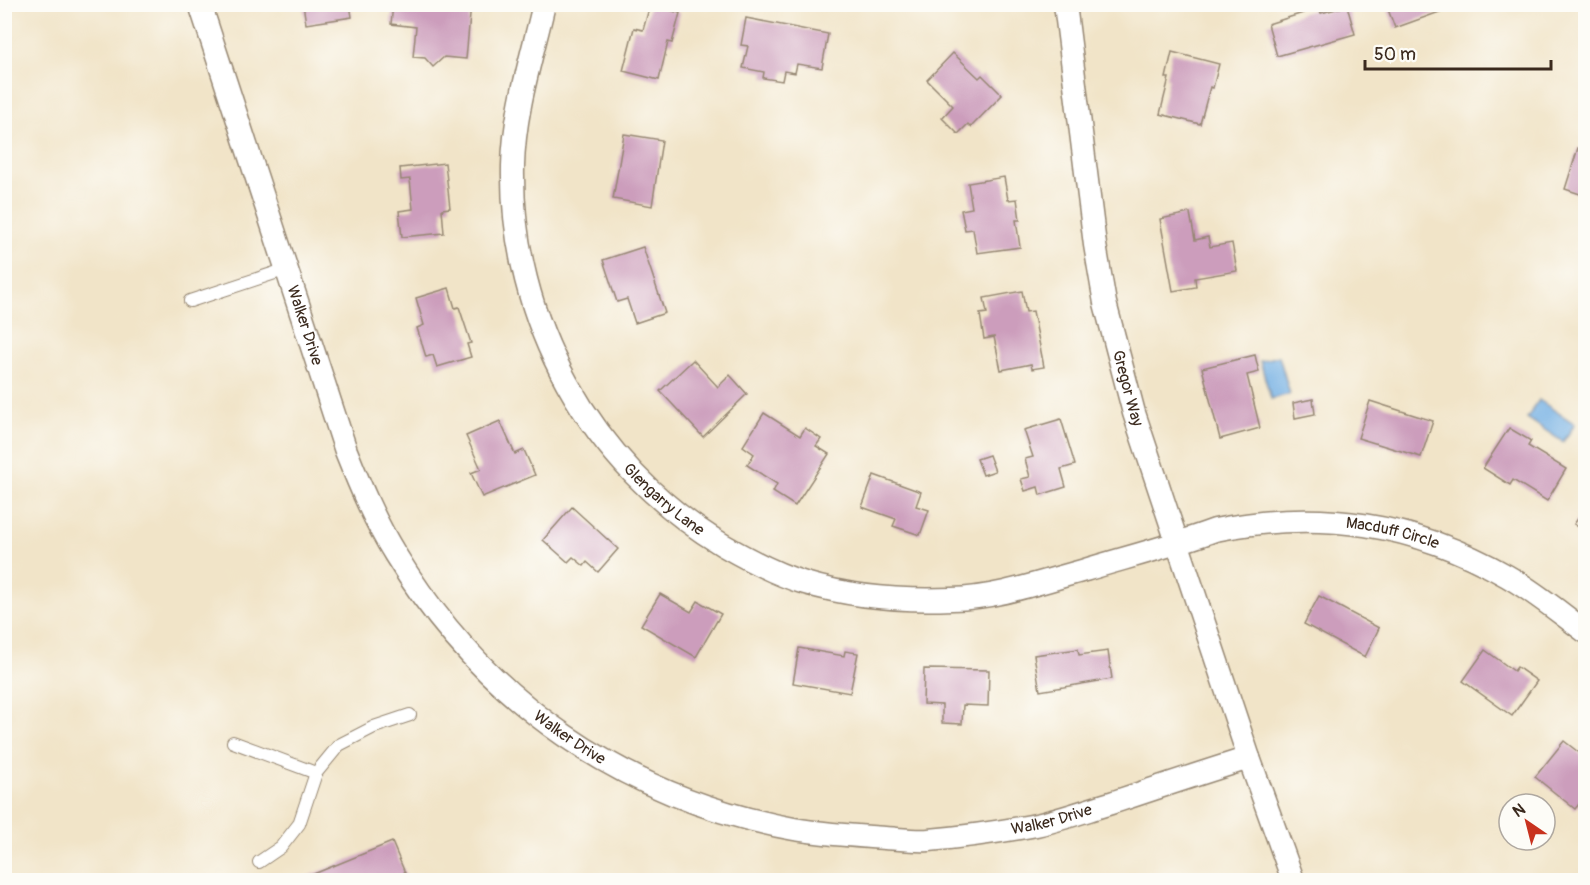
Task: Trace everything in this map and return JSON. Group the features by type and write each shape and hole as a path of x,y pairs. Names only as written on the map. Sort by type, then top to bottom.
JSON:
{"street":[{"name":"Walker Drive","path":"200,4 346,451 362,492 393,553 461,645 522,704 570,740 604,761 675,796 751,821 828,835 926,840 1032,826 1249,759"},
{"name":"Glengarry Lane","path":"544,4 515,129 513,168 516,227 526,284 545,339 580,408 614,454 655,496 700,531 751,561 805,583 878,598 954,599 1010,591 1177,543"},
{"name":"Gregor Way","path":"1065,4 1095,245 1105,303 1134,413 1249,759"},
{"name":"Macduff Circle","path":"1177,543 1215,530 1250,523 1292,520 1331,520 1396,530 1472,557 1509,577 1586,632"},
{"path":"1249,759 1293,880"}],"lane":[{"path":"190,301 287,269"},
{"path":"259,862 281,847 299,824 316,773 339,745 374,727 410,716"},
{"path":"233,742 316,773"}],"water":[{"path":"1279,356 1290,394 1271,399 1260,361"},
{"path":"1539,400 1575,424 1563,442 1527,418"}],"building":[{"path":"303,4 350,4 352,17 306,24"},
{"path":"393,4 471,4 466,59 444,57 433,67 425,58 413,57 416,27 391,24"},
{"path":"1386,4 1459,4 1459,5 1395,28"},
{"path":"650,5 680,13 672,43 668,42 659,80 623,71 634,28 643,30"},
{"path":"1347,6 1355,34 1277,56 1268,24 1319,8 1321,13"},
{"path":"746,18 828,34 822,68 797,64 795,73 784,71 782,81 763,78 764,72 743,68 748,46 741,45"},
{"path":"1172,52 1219,64 1200,124 1160,114 1169,78 1166,78"},
{"path":"953,53 979,78 982,75 1002,95 971,127 968,124 958,134 942,118 953,106 927,80"},
{"path":"624,134 662,140 652,206 613,199"},
{"path":"1578,148 1586,151 1586,196 1565,189"},
{"path":"445,163 450,208 442,209 444,233 402,237 399,211 413,209 410,179 401,180 400,168"},
{"path":"1004,177 1008,200 1017,199 1020,220 1016,220 1020,247 977,253 973,229 965,230 961,210 972,208 968,183"},
{"path":"1190,213 1195,240 1208,237 1210,247 1232,243 1237,271 1195,278 1196,287 1173,291 1160,219"},
{"path":"643,247 665,313 635,323 627,299 617,302 603,260"},
{"path":"449,288 455,308 459,307 471,343 467,344 471,357 437,367 433,355 426,357 417,328 424,325 416,298"},
{"path":"1022,291 1026,312 1033,311 1044,367 1032,369 1031,364 1001,370 994,337 984,339 980,314 987,313 984,298"},
{"path":"1255,355 1259,372 1247,375 1260,428 1220,439 1202,368"},
{"path":"693,360 718,387 730,375 747,394 703,437 660,391"},
{"path":"1313,399 1315,414 1295,418 1293,403"},
{"path":"1370,401 1433,421 1421,457 1358,438"},
{"path":"764,413 800,436 805,428 821,439 816,446 829,454 795,506 773,492 777,484 747,465 754,454 743,446"},
{"path":"1061,419 1075,465 1061,469 1066,487 1040,495 1038,487 1025,491 1021,479 1030,477 1025,459 1033,457 1024,430"},
{"path":"500,421 515,454 524,450 535,475 482,497 471,473 481,469 466,436"},
{"path":"1509,428 1531,441 1528,446 1566,469 1547,501 1513,480 1510,485 1483,468"},
{"path":"989,455 995,471 983,475 977,459"},
{"path":"874,475 921,492 916,506 929,510 920,535 893,526 896,519 862,507"},
{"path":"572,507 618,549 598,572 587,562 584,566 573,557 568,562 543,540"},
{"path":"1586,508 1586,532 1574,524"},
{"path":"660,594 691,612 698,601 721,614 696,657 641,625"},
{"path":"1319,596 1379,628 1365,657 1304,624"},
{"path":"799,648 844,656 845,651 858,653 850,693 793,683"},
{"path":"1078,649 1079,655 1108,651 1112,679 1040,691 1034,655"},
{"path":"1485,650 1514,671 1517,667 1537,681 1512,716 1463,681"},
{"path":"924,669 989,670 988,706 963,705 962,724 942,723 942,705 923,704"},
{"path":"1564,741 1586,758 1586,810 1579,804 1575,809 1557,795 1557,792 1554,792 1535,777"},
{"path":"392,842 408,880 299,880"}]}
